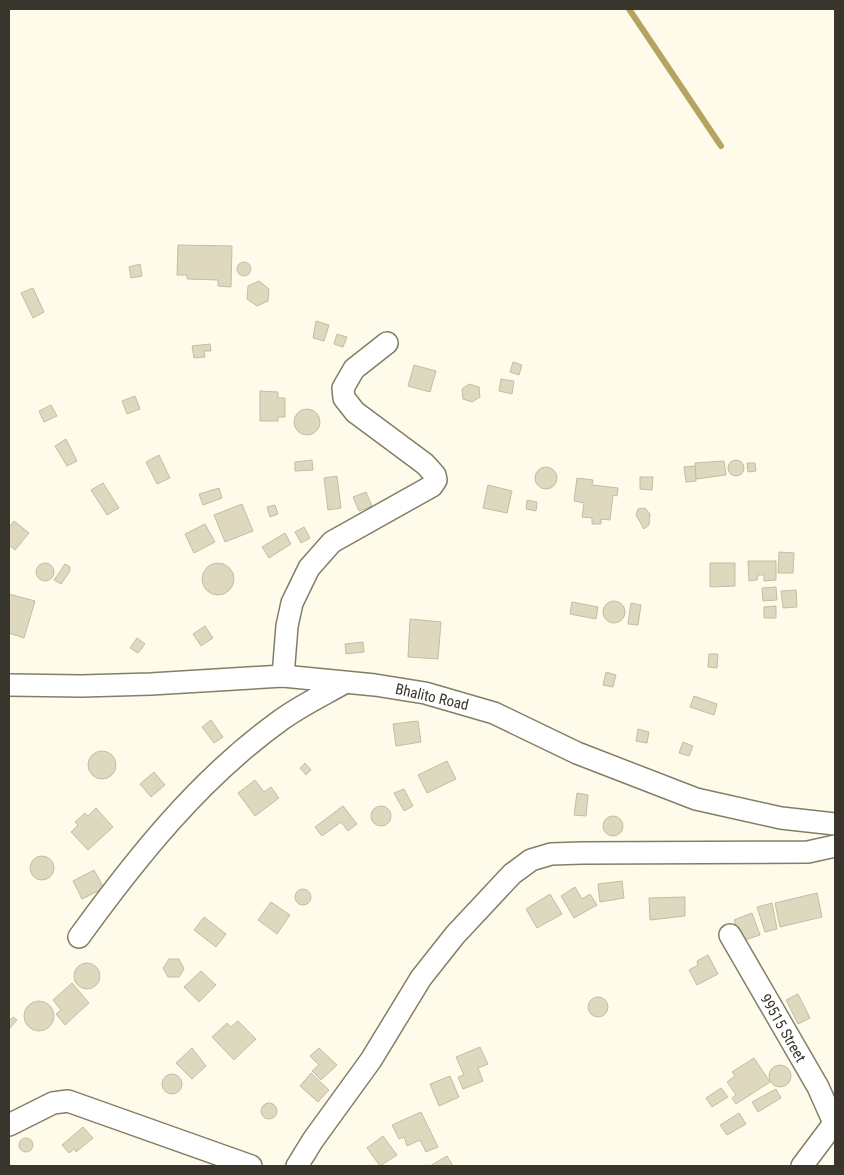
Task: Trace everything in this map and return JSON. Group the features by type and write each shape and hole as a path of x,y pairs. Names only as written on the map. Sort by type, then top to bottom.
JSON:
{"street":[{"path":"283,676 287,626 292,604 309,568 332,542 435,484 435,475 426,464 355,412 344,398 344,388 354,369 387,343"},
{"name":"Bhalito Road","path":"9,685 142,685 283,676 426,693 494,713 535,731 577,753 696,799 781,818 835,824"},
{"path":"79,937 110,895 202,787 240,752 282,718 344,683"},
{"path":"297,1166 313,1140 371,1060 421,978 455,935 512,874 531,860 551,854 808,852 835,846"},
{"name":"99515 Street","path":"730,936 818,1088 835,1122"},
{"path":"9,1125 53,1103 68,1101 251,1166"},
{"path":"802,1166 835,1122"}],"building":[{"path":"178,245 232,246 231,287 218,286 218,280 187,279 187,275 177,275"},
{"path":"241,262 247,262 251,269 247,276 241,276 237,272 237,266"},
{"path":"140,264 142,276 131,278 129,267"},
{"path":"259,281 269,289 268,301 257,306 247,299 248,286"},
{"path":"33,288 44,312 33,318 21,293"},
{"path":"316,321 329,325 324,341 313,338"},
{"path":"337,334 347,337 343,347 334,344"},
{"path":"210,344 211,351 204,351 205,357 194,358 192,346"},
{"path":"513,362 522,365 519,375 510,372"},
{"path":"414,365 436,371 430,392 408,386"},
{"path":"501,379 514,381 512,394 499,391"},
{"path":"469,384 479,387 480,397 472,402 463,399 462,389"},
{"path":"260,391 278,392 278,398 285,398 285,417 278,417 278,421 260,421"},
{"path":"135,396 140,409 127,414 122,401"},
{"path":"51,405 57,416 44,422 39,411"},
{"path":"307,409 316,413 320,422 316,431 307,435 298,431 294,422 298,413"},
{"path":"66,439 77,461 67,466 55,446"},
{"path":"159,455 170,478 157,484 146,462"},
{"path":"312,460 313,470 295,471 295,462"},
{"path":"736,460 744,468 736,476 728,468"},
{"path":"724,461 726,475 696,479 695,463"},
{"path":"747,463 755,463 756,471 748,472"},
{"path":"695,466 696,481 686,482 684,467"},
{"path":"546,467 554,470 557,478 554,486 546,489 538,486 535,478 538,470"},
{"path":"337,476 341,508 328,510 324,478"},
{"path":"640,477 653,477 652,490 640,489"},
{"path":"577,478 593,480 592,485 618,488 617,496 613,495 610,520 601,519 601,524 592,524 592,518 582,517 584,503 574,501"},
{"path":"103,483 119,508 107,515 91,490"},
{"path":"488,485 512,491 507,513 483,508"},
{"path":"219,488 222,498 203,505 199,494"},
{"path":"366,492 372,506 359,511 353,497"},
{"path":"527,500 537,502 536,511 526,509"},
{"path":"242,504 253,531 225,542 214,515"},
{"path":"275,505 278,514 270,517 267,507"},
{"path":"645,508 650,514 649,525 644,529 636,515 638,509"},
{"path":"14,521 29,533 15,550 9,545 9,527"},
{"path":"205,524 215,542 194,553 185,534"},
{"path":"304,527 310,538 301,543 295,532"},
{"path":"285,533 291,544 269,558 262,547"},
{"path":"779,552 794,553 793,573 778,573"},
{"path":"748,561 776,561 776,580 764,581 764,575 758,575 757,580 749,581"},
{"path":"41,563 49,563 54,568 52,579 41,581 36,576 36,568"},
{"path":"218,563 229,568 234,579 229,590 218,595 207,590 202,579 207,568"},
{"path":"710,563 735,563 735,586 710,587"},
{"path":"65,564 70,567 70,571 61,584 54,580"},
{"path":"776,587 777,600 763,601 762,588"},
{"path":"796,590 797,607 783,608 781,591"},
{"path":"9,594 35,601 24,638 9,633"},
{"path":"614,601 622,604 625,612 622,620 614,623 606,620 603,612 606,604"},
{"path":"572,602 598,607 596,619 570,614"},
{"path":"631,603 641,605 638,625 628,624"},
{"path":"776,606 776,618 764,618 764,607"},
{"path":"410,619 441,622 438,659 408,657"},
{"path":"205,626 213,638 201,646 193,634"},
{"path":"137,638 145,644 138,653 130,648"},
{"path":"363,642 364,652 346,654 345,644"},
{"path":"709,654 718,654 717,668 708,667"},
{"path":"606,672 616,675 613,687 603,685"},
{"path":"694,696 717,704 714,715 690,707"},
{"path":"211,720 223,737 214,743 202,727"},
{"path":"418,721 421,742 396,746 393,724"},
{"path":"638,729 649,732 647,743 636,741"},
{"path":"683,742 693,746 689,756 679,753"},
{"path":"102,751 112,755 116,765 112,775 102,779 92,775 88,765 92,755"},
{"path":"447,761 456,779 427,793 418,775"},
{"path":"305,763 311,770 306,775 300,768"},
{"path":"154,772 165,785 151,797 140,784"},
{"path":"255,780 264,792 271,787 279,798 255,816 238,793"},
{"path":"404,789 413,806 404,811 394,793"},
{"path":"577,793 588,795 586,816 574,815"},
{"path":"343,806 357,824 348,831 341,822 322,836 315,827"},
{"path":"381,806 388,809 391,816 388,823 381,826 374,823 371,816 374,809"},
{"path":"96,808 113,827 88,850 71,832 78,825 75,822 85,813 88,816"},
{"path":"613,816 620,819 623,826 620,833 613,836 606,833 603,826 606,819"},
{"path":"37,856 47,856 54,863 54,873 47,880 37,880 30,873 30,863"},
{"path":"94,870 104,888 82,899 73,881"},
{"path":"622,881 624,898 600,902 598,884"},
{"path":"575,887 582,899 590,894 597,905 574,918 561,896"},
{"path":"303,889 309,891 311,897 309,903 303,905 297,903 295,897 297,891"},
{"path":"817,893 822,917 780,927 775,903"},
{"path":"550,894 562,914 537,928 526,909"},
{"path":"685,897 685,916 650,920 649,898"},
{"path":"271,902 290,915 277,934 258,920"},
{"path":"772,903 777,929 765,932 757,907"},
{"path":"752,913 760,935 742,941 734,920"},
{"path":"204,917 226,934 216,947 194,930"},
{"path":"708,955 718,974 697,985 689,970 698,965 697,961"},
{"path":"169,959 179,959 184,969 179,977 168,977 163,968"},
{"path":"87,963 96,967 100,976 96,985 87,989 78,985 74,976 78,967"},
{"path":"201,971 216,985 199,1002 184,987"},
{"path":"72,983 89,1003 65,1025 56,1014 61,1010 53,1000"},
{"path":"798,994 810,1018 798,1024 786,1000"},
{"path":"598,997 605,1000 608,1007 605,1014 598,1017 591,1014 588,1007 591,1000"},
{"path":"39,1001 49,1006 54,1016 49,1026 39,1031 29,1026 24,1016 29,1006"},
{"path":"13,1017 17,1020 9,1029 9,1021"},
{"path":"238,1021 256,1039 234,1060 212,1037 227,1023 231,1027"},
{"path":"480,1047 488,1064 478,1068 483,1081 463,1089 458,1077 464,1075 456,1057"},
{"path":"192,1048 206,1066 192,1079 176,1063"},
{"path":"319,1048 337,1065 321,1080 312,1071 319,1065 310,1056"},
{"path":"754,1058 770,1082 736,1104 732,1098 736,1095 727,1082 735,1076 732,1072"},
{"path":"780,1065 788,1068 791,1076 788,1084 780,1087 772,1084 769,1076 772,1068"},
{"path":"311,1073 329,1090 318,1102 300,1086"},
{"path":"172,1074 179,1077 182,1084 179,1091 172,1094 165,1091 162,1084 165,1077"},
{"path":"450,1076 459,1097 439,1106 430,1084"},
{"path":"721,1088 728,1097 712,1107 706,1098"},
{"path":"776,1089 781,1098 758,1112 752,1102"},
{"path":"269,1103 277,1111 269,1119 261,1111"},
{"path":"421,1112 438,1147 426,1152 420,1140 407,1146 404,1137 399,1139 392,1125"},
{"path":"739,1113 746,1124 727,1135 720,1125"},
{"path":"83,1127 93,1138 76,1152 74,1149 69,1153 62,1145"},
{"path":"383,1136 397,1155 380,1166 367,1148"},
{"path":"23,1138 29,1138 33,1145 29,1152 23,1152 19,1148 19,1142"},
{"path":"447,1156 453,1166 430,1166"}],"waterway":[{"path":"629,9 721,146"}]}
